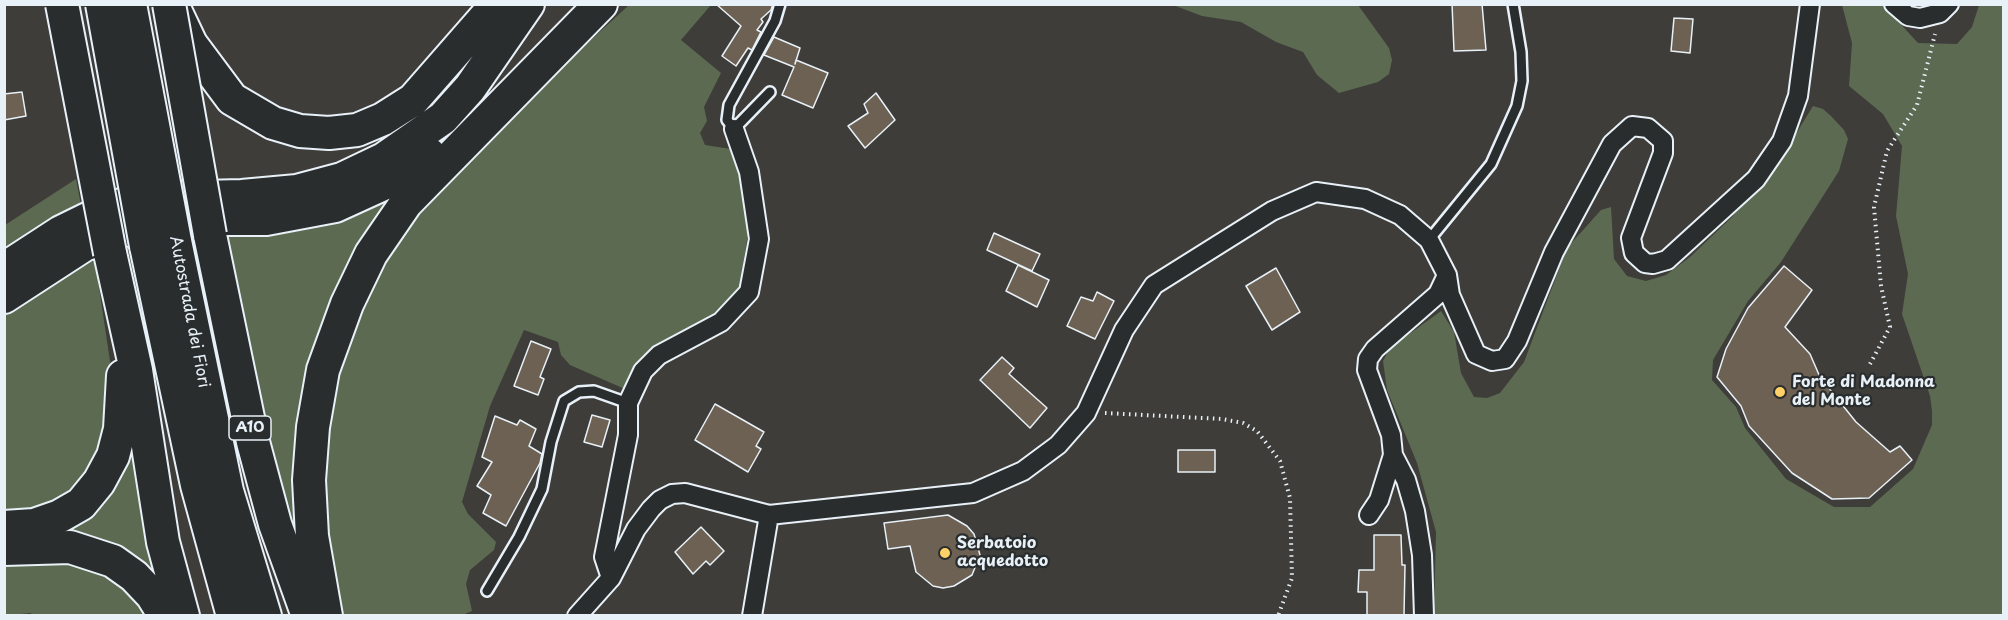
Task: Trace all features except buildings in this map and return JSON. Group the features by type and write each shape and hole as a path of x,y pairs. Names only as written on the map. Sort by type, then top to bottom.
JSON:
{"highway":[{"path":"62,4 110,253 136,370 163,542 183,615"},
{"name":"Autostrada dei Fiori","path":"102,4 161,244 227,490 265,615"},
{"name":"Autostrada dei Fiori","path":"130,4 161,244 197,485 233,615"},
{"path":"171,4 196,52 232,99 273,123 300,130 328,133 357,130 383,119 413,100 497,4"},
{"name":"A10","path":"171,4 210,235 253,442 275,524 308,615"},
{"path":"4,269 61,232 112,207 159,198 242,196 297,191 342,179 384,159 443,118 470,88 528,4"},
{"path":"326,615 312,536 309,480 313,427 323,370 347,304 371,254 406,203 601,4"},
{"path":"4,297 84,245 132,227 177,219 266,219 334,206 363,195 392,180 430,154 544,61"},
{"path":"4,526 34,525 60,516 81,504 99,482 113,456 120,429 124,385 110,253"},
{"path":"4,549 70,547 113,561 140,583 165,615"}],"street":[{"path":"577,615 611,578 636,529 651,509 660,500 672,494 685,493 769,515 973,493 1023,471 1058,445 1086,413 1124,330 1155,285 1272,211 1316,192 1365,199 1400,215 1429,240 1447,275 1450,295 1476,354 1492,361 1505,359 1517,341 1554,252 1612,144 1632,126 1648,128 1663,141 1663,153 1631,238 1631,246 1639,259 1645,263 1653,264 1667,260 1756,179 1782,141 1798,96 1810,4"},
{"path":"1894,4 1908,16 1920,18 1944,9"},
{"path":"611,578 604,557 628,435 628,403 643,371 659,355 721,322 749,292 759,239 748,172 734,129"},
{"path":"1424,615 1422,555 1415,511 1406,480 1393,455 1390,435 1368,370 1368,359 1375,349 1438,294 1447,275"},
{"path":"1369,516 1379,500 1393,455"},
{"path":"752,615 769,515"}],"lane":[{"path":"770,92 734,129 727,120 729,105 775,21 780,4"},
{"path":"1429,240 1491,164 1517,106 1522,81 1521,52 1513,4"},
{"path":"487,591 519,537 542,489 551,442 564,401 579,392 594,391 628,403"}],"path":[{"path":"1870,364 1890,327 1881,286 1874,207 1887,151 1917,105 1944,9"},
{"path":"1086,413 1222,419 1243,423 1257,431 1280,461 1290,498 1292,578 1278,615"}],"green space":[{"path":"629,5 711,5 681,40 721,73 704,107 707,121 700,133 705,145 731,149 742,185 748,233 739,292 715,319 668,338 639,363 627,390 570,365 561,355 558,342 524,330 490,406 462,502 468,514 496,542 494,550 470,570 466,584 472,611 460,616 339,616 320,531 325,448 334,388 355,322 390,246 436,187 517,108"},
{"path":"1173,5 1358,5 1389,48 1392,60 1389,74 1378,82 1339,93 1317,75 1303,52 1276,42 1241,22 1202,16"},
{"path":"1842,5 1883,5 1918,43 1957,44 1972,27 1979,5 2003,5 2003,615 1434,615 1436,532 1417,463 1387,390 1383,361 1390,348 1441,311 1454,332 1461,373 1474,397 1487,398 1500,393 1524,362 1567,248 1601,210 1611,207 1614,259 1627,276 1646,281 1666,275 1690,257 1732,217 1794,137 1813,106 1823,109 1831,116 1844,130 1848,139 1839,171 1781,262 1748,301 1713,360 1712,380 1736,407 1745,428 1786,479 1834,507 1870,507 1913,469 1932,425 1932,411 1930,396 1902,314 1908,274 1896,216 1902,146 1883,114 1849,86 1852,43"},
{"path":"76,179 81,205 5,254 5,225"},
{"path":"402,191 345,279 301,551 281,499 222,233"},
{"path":"92,256 97,274 111,368 108,433 92,467 77,488 59,501 40,510 5,514 4,308"},
{"path":"129,432 160,578 45,534"},
{"path":"5,557 82,563 108,573 131,591 146,615 36,616 30,613 5,616"}],"place":[{"name":"Forte di Madonna del Monte","path":"1780,392"},
{"name":"Serbatoio acquedotto","path":"945,553"}]}
